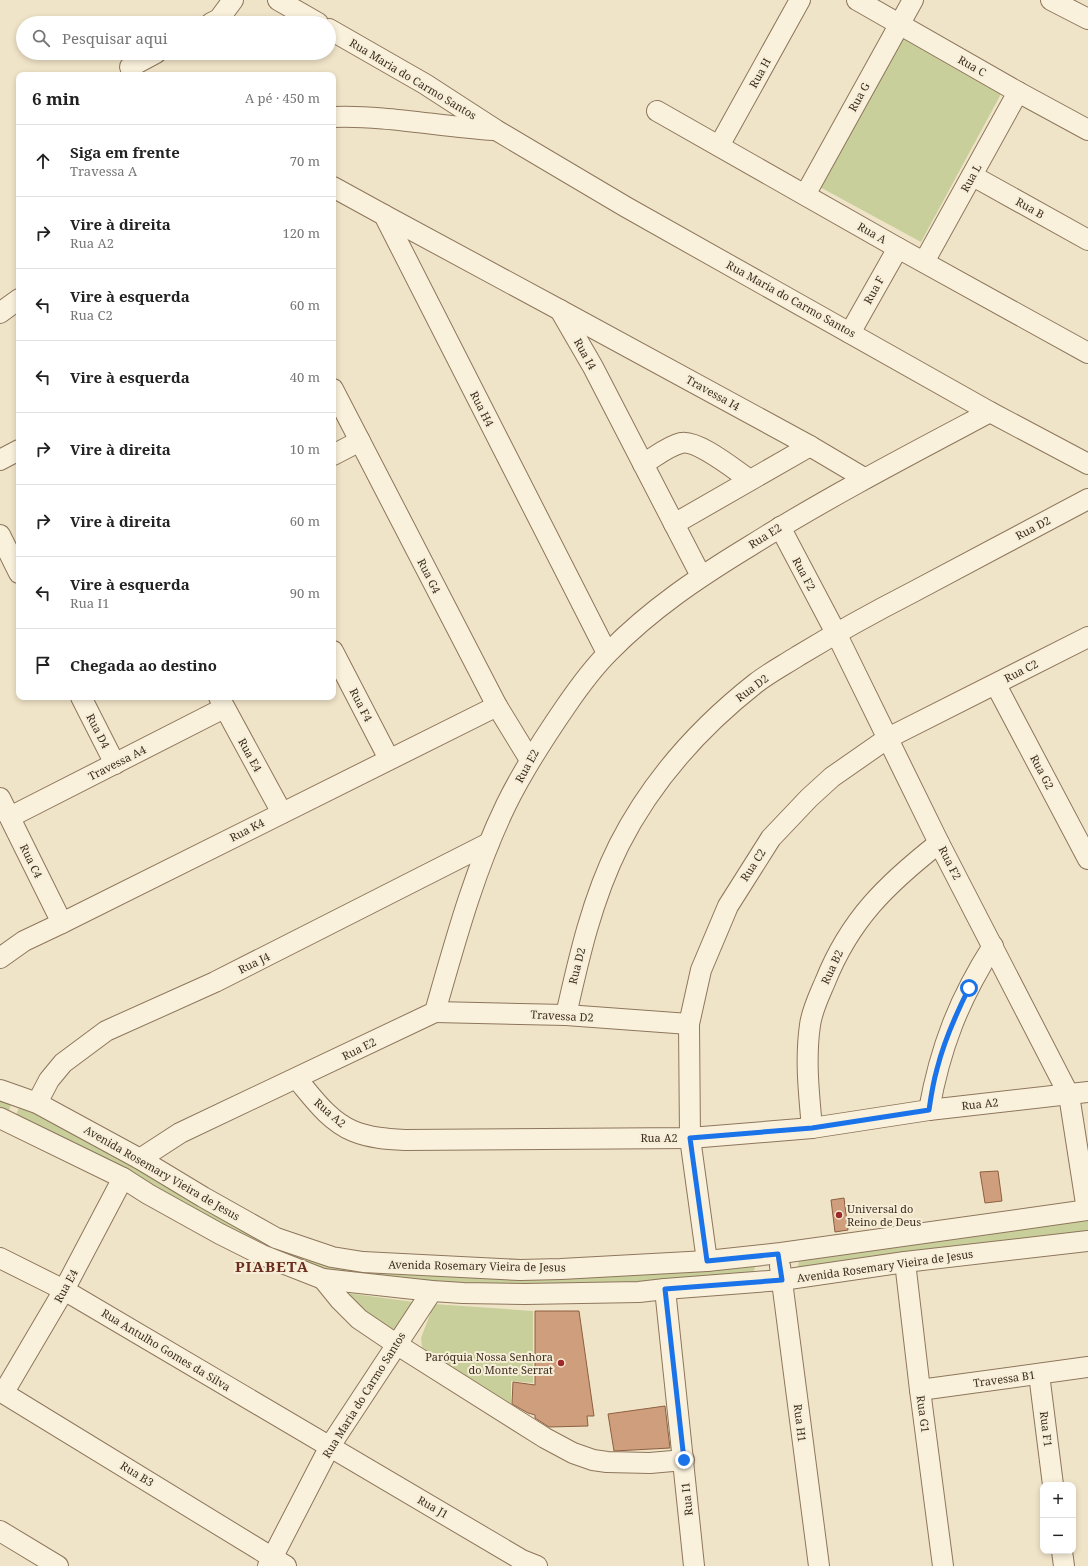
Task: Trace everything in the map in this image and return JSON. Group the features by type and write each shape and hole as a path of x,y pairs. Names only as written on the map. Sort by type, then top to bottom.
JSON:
{"street":[{"path":"221,16 233,0"},
{"path":"278,0 306,16"},
{"name":"Rua H","path":"719,146 800,0"},
{"name":"Rua C","path":"857,0 1018,92 1088,130"},
{"name":"Rua G","path":"805,195 913,0"},
{"path":"1051,0 1088,20"},
{"name":"Rua Maria do Carmo Santos","path":"336,33 424,84 496,130 626,206 990,412 1088,464"},
{"path":"130,67 143,60"},
{"name":"Rua L","path":"924,262 1018,92"},
{"name":"Rua A","path":"657,111 898,248 1088,353"},
{"name":"Rua Maria do Carmo Santos","path":"336,117 377,118 464,128 496,130"},
{"name":"Rua B","path":"972,176 1088,240"},
{"path":"336,189 560,310"},
{"name":"Rua H4","path":"384,216 607,653"},
{"name":"Rua F","path":"850,332 898,248"},
{"name":"Travessa I4","path":"560,310 810,446 864,478"},
{"name":"Rua I4","path":"560,310 593,367 701,576"},
{"name":"Rua G4","path":"336,395 497,706 530,760"},
{"name":"Rua E2","path":"140,1159 180,1133 297,1079 435,1012 463,914 489,843 505,807 530,760 580,687 607,653 652,612 701,576 780,527 864,478 990,412"},
{"path":"336,453 360,441"},
{"path":"644,464 676,445 683,442 690,442 697,445 750,480"},
{"path":"674,524 810,446"},
{"path":"0,460 16,452"},
{"name":"Rua D2","path":"566,1015 578,958 590,917 619,846 639,811 660,780 709,723 757,682 836,633 1088,499"},
{"name":"Rua F2","path":"780,527 836,633 939,843 993,946 1079,1093 1088,1210"},
{"path":"0,535 16,567"},
{"name":"Rua C2","path":"707,1261 690,1138 689,1024 701,970 728,906 771,838 804,803 832,777 888,738 1088,637"},
{"name":"Rua F4","path":"336,657 389,759"},
{"name":"Rua G2","path":"996,684 1088,859"},
{"name":"Rua D4","path":"83,700 115,764"},
{"name":"Travessa A4","path":"10,818 115,764 221,703"},
{"name":"Rua E4","path":"221,703 282,813"},
{"name":"Rua K4","path":"0,958 24,941 497,706"},
{"name":"Rua C4","path":"0,798 62,923"},
{"name":"Rua J4","path":"5,1120 29,1100 63,1063 106,1031 216,982 489,843"},
{"name":"Rua B2","path":"812,1128 807,1061 810,1032 815,1006 829,972 847,936 867,908 906,870 939,843"},
{"path":"929,1110 937,1068 953,1021 977,971 993,946"},
{"name":"Travessa D2","path":"435,1012 566,1015 689,1024"},
{"name":"Rua A2","path":"297,1079 319,1104 338,1122 353,1131 378,1138 405,1140 690,1138 812,1128 929,1110 1079,1093"},
{"name":"Avenida Rosemary Vieira de Jesus","path":"0,1090 29,1100 140,1159 203,1197 276,1238 332,1257 363,1262 392,1265 520,1270 707,1261 778,1254 1088,1210"},
{"name":"Avenida Rosemary Vieira de Jesus","path":"5,1120 123,1178 148,1194 220,1234 262,1255 323,1279 463,1293 581,1294 640,1292 782,1280 905,1262 1088,1241"},
{"name":"Rua E4","path":"2,1391 64,1290 123,1178"},
{"name":"Rua H1","path":"778,1254 819,1566"},
{"name":"Rua Antulho Gomes da Silva","path":"0,1258 64,1290 330,1446"},
{"name":"Rua G1","path":"905,1262 943,1566"},
{"name":"Avenida Rosemary Vieira de Jesus","path":"323,1279 340,1300 359,1318 396,1344 545,1438 583,1457 607,1462 618,1463 684,1460"},
{"name":"Rua I1","path":"665,1289 694,1566"},
{"name":"Rua Maria do Carmo Santos","path":"276,1563 330,1446 432,1291"},
{"name":"Travessa B1","path":"920,1390 1088,1367"},
{"name":"Rua F1","path":"1039,1374 1053,1482"},
{"name":"Rua B3","path":"2,1391 276,1563"},
{"name":"Rua J1","path":"330,1446 522,1560 537,1566"},
{"path":"0,1531 58,1566"},
{"path":"1062,1554 1064,1566"}],"green space":[{"path":"901,34 1001,94 921,242 818,186"},
{"path":"0,1097 12,1101 8,1114 0,1111"},
{"path":"20,1105 330,1264 391,1274 469,1277 754,1265 755,1269 751,1274 624,1284 456,1284 355,1278 306,1265 260,1249 16,1115"},
{"path":"1088,1219 1088,1234 800,1269 798,1267 799,1260"},
{"path":"339,1292 414,1302 393,1334"},
{"path":"434,1304 533,1311 533,1383 511,1381 511,1409 422,1347 421,1338"}],"building":[{"path":"998,1171 1002,1201 985,1203 980,1172"},
{"name":"Universal do Reino de Deus","path":"844,1198 848,1230 835,1232 831,1200"},
{"name":"Paróquia Nossa Senhora do Monte Serrat","path":"535,1311 579,1311 594,1416 587,1416 588,1426 549,1427 535,1418 535,1415 528,1413 512,1404 513,1382 535,1385"},
{"path":"665,1406 670,1448 614,1451 608,1414"}],"place":[{"name":"Universal do Reino de Deus","path":"839,1215"},
{"name":"Paróquia Nossa Senhora do Monte Serrat","path":"561,1363"}],"district":[{"name":"PIABETA","path":"272,1267"}],"route":[{"path":"684,1460 665,1289 782,1280 778,1254 707,1261 690,1138 812,1128 929,1110 937,1068 943,1049 953,1021 969,988"}]}
